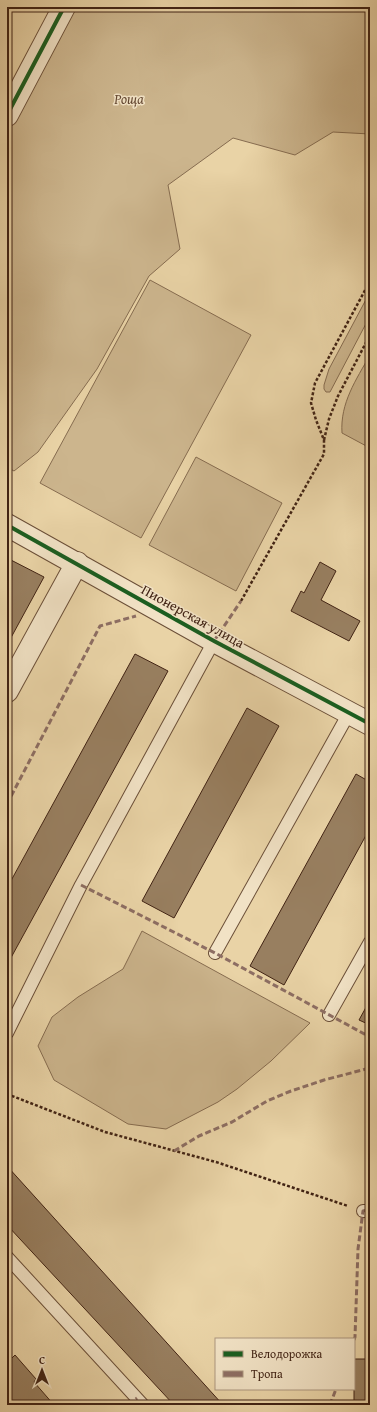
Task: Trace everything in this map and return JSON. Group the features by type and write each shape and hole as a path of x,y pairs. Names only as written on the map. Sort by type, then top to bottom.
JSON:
{"street":[{"path":"7,115 64,7"},
{"name":"Пионерская улица","path":"7,525 214,640 370,724"},
{"path":"7,691 77,563"}],"lane":[{"path":"7,1033 81,885 214,640"},
{"path":"215,953 349,713"},
{"path":"329,1015 370,942"},
{"path":"7,1257 143,1405"}],"path":[{"path":"324,440 311,403 315,383 370,281"},
{"path":"241,601 324,454 324,440 329,419 338,396 370,335"},
{"path":"7,1094 105,1132 216,1162 367,1211"}],"green space":[{"name":"Роща","path":"73,7 370,7 370,134 333,132 295,155 233,138 168,185 180,249 149,276 97,369 38,452 14,471 7,467 7,134"},
{"path":"150,280 251,335 141,538 40,483"},
{"path":"370,292 370,316 330,392 326,392 324,385 329,369"},
{"path":"370,355 370,448 342,433 342,422 346,402 350,392"},
{"path":"196,457 282,503 236,591 149,545"},
{"path":"142,931 310,1023 271,1061 237,1089 218,1102 166,1129 128,1124 54,1080 38,1046 52,1017 78,997 123,969"}],"building":[{"path":"7,558 44,577 7,645"},
{"path":"320,562 336,571 321,600 360,621 349,641 291,611 301,591 304,593"},
{"path":"135,654 168,671 7,965 7,888"},
{"path":"247,708 279,726 174,918 142,901"},
{"path":"356,774 370,782 370,828 284,985 250,966"},
{"path":"370,1000 370,1025 359,1020"},
{"path":"7,1166 223,1405 174,1405 7,1225"},
{"path":"369,1221 370,1405 354,1405 355,1359 369,1359"},
{"path":"7,1352 12,1358 15,1355 36,1379 34,1382 54,1405 7,1405"}],"marked path":[{"path":"214,641 241,601"},
{"path":"7,804 100,626 136,616"},
{"path":"81,885 215,953 370,1037"},
{"path":"174,1151 199,1136 232,1122 267,1101 324,1080 370,1068"},
{"path":"355,1338 358,1249 363,1211 370,1209"},
{"path":"330,1405 336,1390"},
{"path":"129,1405 137,1398"}],"cycle path":[{"path":"7,115 64,7"},
{"path":"7,525 214,641 370,724"}]}
